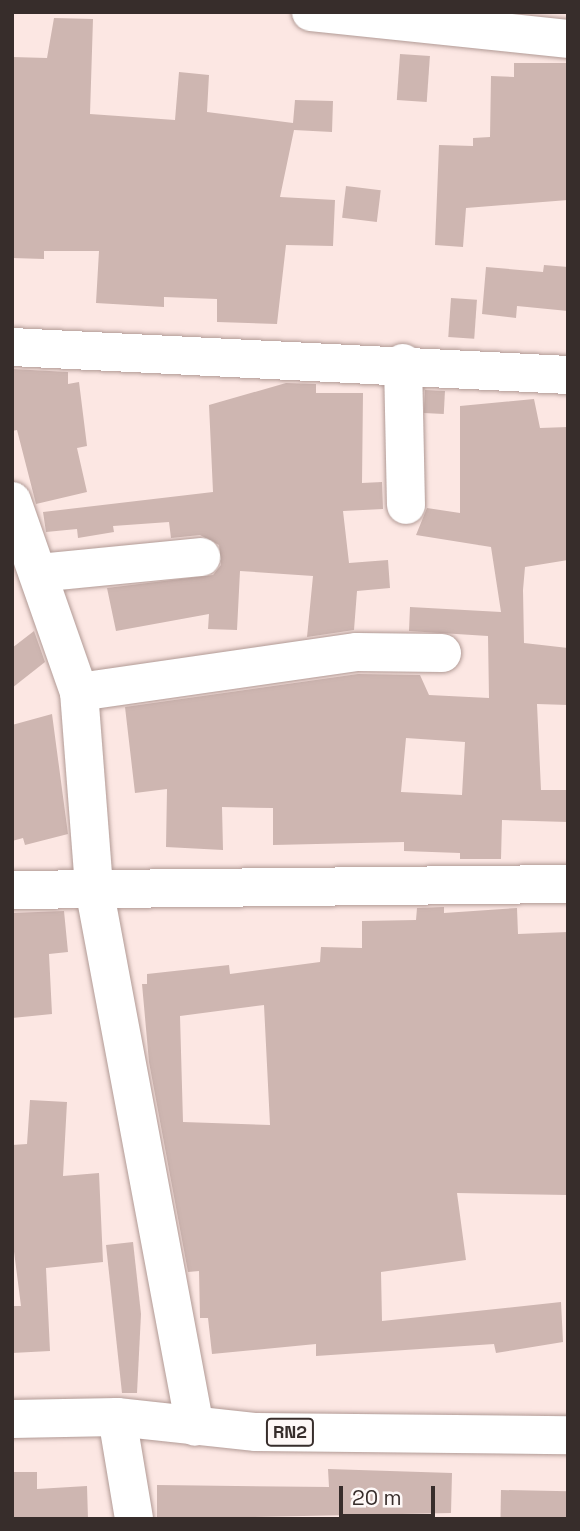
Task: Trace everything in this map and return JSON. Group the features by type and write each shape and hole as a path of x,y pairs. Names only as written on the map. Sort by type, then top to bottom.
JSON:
{"main road":[{"path":"311,12 568,39"},
{"path":"12,347 403,363 568,375"},
{"path":"403,363 407,505"},
{"path":"12,501 79,692 94,888 195,1427"},
{"path":"38,573 201,557"},
{"path":"79,692 357,652 442,653"},
{"path":"12,890 568,884"},
{"path":"117,1417 134,1519"},
{"name":"RN2","path":"12,1419 117,1417 195,1427 568,1435"}],"building":[{"path":"54,18 93,19 90,114 175,120 179,72 209,75 207,112 293,123 295,100 333,101 332,132 294,130 280,197 335,200 333,246 286,245 277,324 217,322 217,299 164,297 164,307 96,303 99,251 44,251 44,259 12,258 12,57 47,58"},
{"path":"400,54 430,56 427,102 397,100"},
{"path":"514,63 568,63 568,200 466,208 463,247 435,245 439,145 473,146 473,138 490,137 491,76 514,77"},
{"path":"346,186 381,190 377,222 342,218"},
{"path":"544,265 568,267 568,311 517,306 516,318 482,314 486,267 543,272"},
{"path":"451,298 477,300 474,339 448,337"},
{"path":"12,369 68,372 68,384 79,382 87,446 77,448 87,492 36,504 17,430 12,431"},
{"path":"286,383 316,384 316,393 363,393 362,483 382,482 383,509 343,511 349,563 388,560 390,588 357,591 354,630 307,637 313,576 240,571 237,630 208,629 209,614 116,631 107,588 213,575 221,565 219,545 200,535 171,538 169,522 113,526 114,532 78,538 77,529 46,532 43,512 213,492 209,405"},
{"path":"425,390 445,391 444,414 424,413"},
{"path":"534,399 540,428 568,427 568,560 525,567 523,590 524,643 568,648 568,705 537,704 541,790 568,790 568,822 502,820 501,859 460,859 460,853 404,851 404,842 273,845 273,808 222,807 223,850 166,847 167,789 135,793 125,707 358,674 420,675 429,695 489,698 488,636 409,631 410,607 501,612 491,547 416,535 427,508 460,513 460,406","holes":["406,738 465,742 462,795 401,792"]},
{"path":"34,631 45,662 12,688 12,648"},
{"path":"52,714 68,834 25,845 23,838 12,841 12,725"},
{"path":"444,907 444,913 517,908 518,934 568,932 568,1195 457,1193 466,1260 381,1272 382,1321 561,1302 563,1342 496,1353 494,1344 316,1356 316,1344 212,1354 208,1318 200,1318 199,1271 188,1272 149,1062 142,984 147,984 147,974 229,965 230,974 320,962 321,947 362,948 362,921 416,920 417,908","holes":["264,1005 270,1125 183,1122 180,1016"]},
{"path":"64,911 68,952 49,954 52,1014 12,1018 12,913"},
{"path":"30,1100 67,1102 63,1176 99,1173 103,1262 46,1268 50,1351 12,1353 12,1306 21,1306 12,1236 12,1145 27,1144"},
{"path":"133,1242 141,1314 137,1393 122,1393 106,1245"},
{"path":"328,1469 452,1473 451,1513 157,1519 157,1485 329,1487"},
{"path":"12,1472 37,1472 37,1489 87,1486 88,1519 12,1519"},
{"path":"501,1490 568,1491 568,1518 501,1517"}]}
